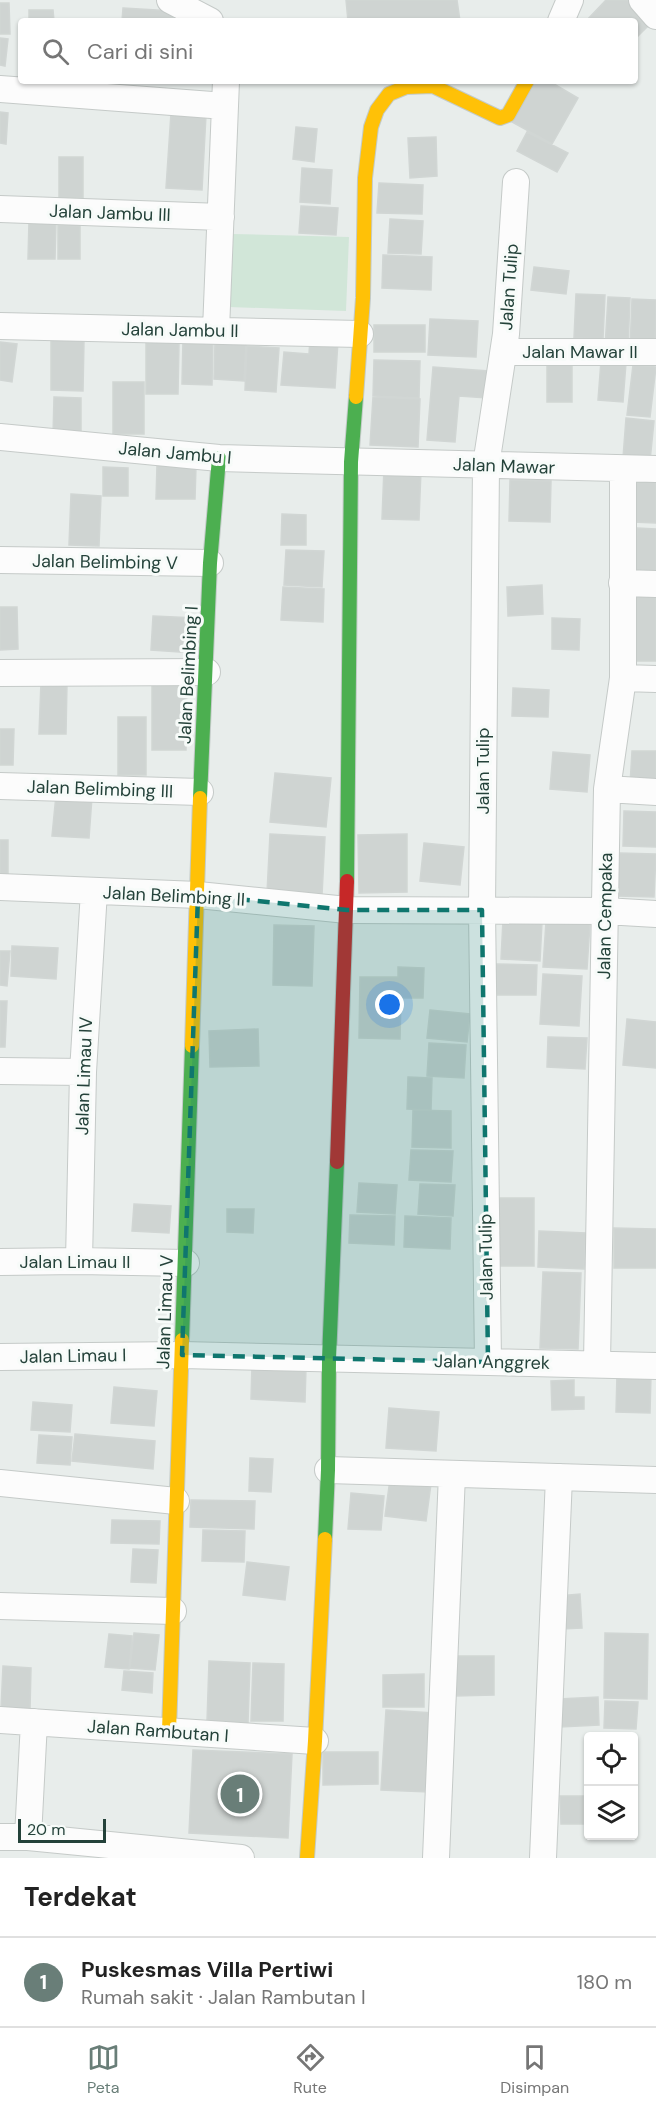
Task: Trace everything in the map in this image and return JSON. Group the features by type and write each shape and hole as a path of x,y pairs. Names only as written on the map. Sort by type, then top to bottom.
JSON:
{"street":[{"path":"170,0 204,18"},
{"path":"562,18 570,0"},
{"path":"642,0 656,16"},
{"path":"216,330 226,84"},
{"path":"307,1858 328,1470 328,1359 347,910 351,462 365,243 365,178 371,127 377,110 389,94 406,87 433,86 500,118 508,115 525,84"},
{"path":"0,88 225,106"},
{"name":"Jalan Tulip","path":"488,1362 482,910 486,465 504,352 516,182"},
{"name":"Jalan Jambu III","path":"0,209 221,217"},
{"name":"Jalan Jambu II","path":"0,326 360,334"},
{"name":"Jalan Mawar II","path":"504,352 656,352"},
{"name":"Jalan Jambu I","path":"0,437 219,458 351,462"},
{"name":"Jalan Belimbing I","path":"198,895 210,563 219,458"},
{"name":"Jalan Mawar","path":"351,462 656,469"},
{"name":"Jalan Cempaka","path":"597,1363 607,789 623,678 622,469"},
{"name":"Jalan Belimbing V","path":"0,560 210,563"},
{"path":"622,583 656,584"},
{"path":"0,673 207,672"},
{"path":"623,678 656,679"},
{"name":"Jalan Belimbing III","path":"0,786 200,792"},
{"path":"607,789 656,792"},
{"name":"Jalan Belimbing II","path":"0,887 198,895 347,910 605,911 656,914"},
{"name":"Jalan Limau IV","path":"79,1261 83,1071 93,891"},
{"name":"Jalan Limau V","path":"169,1731 198,895"},
{"path":"0,1071 83,1071"},
{"name":"Jalan Limau II","path":"0,1262 186,1263"},
{"name":"Jalan Limau I","path":"0,1357 182,1355 328,1359"},
{"name":"Jalan Anggrek","path":"328,1359 656,1366"},
{"path":"328,1470 656,1480"},
{"path":"436,1858 452,1474"},
{"path":"543,1858 559,1477"},
{"path":"0,1484 176,1501"},
{"path":"0,1606 173,1611"},
{"name":"Jalan Rambutan I","path":"0,1720 315,1741"},
{"path":"28,1837 34,1722"},
{"path":"0,1836 241,1858"}],"highlighted area":[{"path":"198,895 347,910 482,910 488,1362 182,1355"}],"green space":[{"path":"232,234 349,237 346,311 229,307"}],"building":[{"path":"346,0 457,0 460,18 348,18"},
{"path":"606,0 627,0 651,23 638,36 638,18 589,18"},
{"path":"0,3 9,3 10,34 0,34"},
{"path":"123,8 173,11 172,18 122,18"},
{"path":"29,10 53,10 54,18 29,18"},
{"path":"0,38 8,39 5,66 0,65"},
{"path":"534,84 554,84 578,98 552,144 512,122"},
{"path":"0,112 8,113 6,144 0,143"},
{"path":"171,113 206,115 202,190 166,188"},
{"path":"296,127 317,129 314,162 293,159"},
{"path":"527,132 568,153 557,172 517,151"},
{"path":"436,137 437,176 410,178 408,138"},
{"path":"59,157 83,157 83,198 59,198"},
{"path":"302,168 332,170 330,204 300,202"},
{"path":"379,183 423,185 422,214 377,213"},
{"path":"301,206 338,208 336,235 299,233"},
{"path":"390,219 423,221 421,254 388,253"},
{"path":"29,221 56,222 55,259 28,259"},
{"path":"58,225 80,226 80,259 58,259"},
{"path":"383,255 432,257 431,290 382,288"},
{"path":"534,267 569,271 566,294 531,290"},
{"path":"576,294 605,295 603,339 574,338"},
{"path":"608,297 630,298 628,349 605,348"},
{"path":"632,299 656,300 655,350 630,349"},
{"path":"430,319 478,321 476,357 428,355"},
{"path":"374,325 425,325 425,352 374,352"},
{"path":"51,339 84,340 83,391 51,390"},
{"path":"183,339 213,340 212,385 182,384"},
{"path":"310,339 338,341 335,388 281,385 284,352 309,354"},
{"path":"215,341 246,342 244,381 214,379"},
{"path":"0,342 17,344 12,382 0,380"},
{"path":"146,343 179,343 178,394 146,394"},
{"path":"247,346 279,348 276,392 245,390"},
{"path":"547,359 572,359 572,402 547,402"},
{"path":"374,360 420,361 419,398 373,396"},
{"path":"601,361 626,363 623,402 598,400"},
{"path":"633,365 656,367 650,417 627,415"},
{"path":"433,367 489,371 487,398 459,396 455,442 427,440"},
{"path":"113,382 144,382 144,434 113,434"},
{"path":"54,397 81,398 81,436 53,436"},
{"path":"373,397 420,399 418,447 370,445"},
{"path":"626,418 654,421 650,461 623,458"},
{"path":"157,465 196,466 195,499 156,499"},
{"path":"103,467 128,468 128,496 103,496"},
{"path":"384,468 421,470 419,520 382,519"},
{"path":"510,480 551,481 550,522 509,521"},
{"path":"636,480 656,481 656,523 633,522"},
{"path":"71,494 101,496 99,546 69,545"},
{"path":"282,514 306,515 306,545 281,545"},
{"path":"637,528 656,529 656,571 635,570"},
{"path":"286,550 324,551 322,587 284,585"},
{"path":"542,585 543,614 508,616 507,587"},
{"path":"283,587 324,589 323,622 281,620"},
{"path":"631,592 656,592 656,661 630,661"},
{"path":"0,607 17,607 18,649 0,650"},
{"path":"153,616 196,618 194,653 151,650"},
{"path":"552,618 580,619 579,650 552,649"},
{"path":"41,682 67,683 66,734 39,734"},
{"path":"152,685 187,685 186,750 152,750"},
{"path":"513,688 549,690 548,717 512,716"},
{"path":"118,717 146,717 146,775 118,775"},
{"path":"0,729 14,729 13,765 0,765"},
{"path":"632,751 656,751 656,786 630,785"},
{"path":"553,752 590,755 587,792 550,789"},
{"path":"275,773 331,778 326,827 270,822"},
{"path":"56,795 92,797 89,838 52,836"},
{"path":"624,811 656,812 656,847 623,846"},
{"path":"270,834 325,837 322,895 267,893"},
{"path":"407,834 407,892 359,893 358,835"},
{"path":"0,840 8,840 8,874 0,874"},
{"path":"424,843 464,847 460,885 420,881"},
{"path":"619,853 656,854 654,897 618,896"},
{"path":"503,920 542,922 540,961 501,959"},
{"path":"546,922 590,924 587,969 543,967"},
{"path":"274,925 314,926 312,986 273,985"},
{"path":"12,946 58,948 56,979 11,976"},
{"path":"0,951 10,951 7,986 0,985"},
{"path":"496,964 537,965 536,995 495,995"},
{"path":"398,967 424,968 423,998 401,998 400,1039 359,1038 360,977 398,977"},
{"path":"543,974 582,976 579,1026 540,1024"},
{"path":"0,1001 7,1001 5,1047 0,1047"},
{"path":"430,1010 470,1014 467,1042 427,1038"},
{"path":"627,1019 656,1022 656,1068 623,1065"},
{"path":"258,1029 259,1066 210,1067 209,1031"},
{"path":"548,1037 587,1038 585,1069 547,1067"},
{"path":"429,1043 466,1045 464,1078 427,1076"},
{"path":"408,1077 432,1078 431,1110 407,1109"},
{"path":"413,1110 451,1111 451,1148 412,1147"},
{"path":"411,1150 453,1151 451,1182 409,1180"},
{"path":"359,1183 397,1185 395,1214 357,1212"},
{"path":"420,1184 455,1185 453,1216 418,1214"},
{"path":"495,1198 534,1198 534,1266 495,1266"},
{"path":"134,1204 171,1206 169,1233 132,1231"},
{"path":"227,1209 254,1209 253,1233 227,1232"},
{"path":"350,1215 395,1216 394,1245 349,1243"},
{"path":"405,1216 451,1218 450,1249 404,1247"},
{"path":"614,1228 656,1229 656,1268 614,1268"},
{"path":"539,1231 586,1233 584,1269 538,1267"},
{"path":"543,1272 581,1273 578,1349 540,1348"},
{"path":"252,1365 306,1367 305,1402 251,1399"},
{"path":"617,1374 651,1375 650,1413 616,1412"},
{"path":"574,1380 574,1397 584,1397 584,1409 552,1410 551,1381"},
{"path":"114,1387 157,1391 154,1426 111,1423"},
{"path":"33,1402 72,1405 70,1432 31,1430"},
{"path":"389,1408 439,1412 436,1451 386,1448"},
{"path":"75,1434 155,1441 153,1469 72,1461"},
{"path":"39,1435 72,1437 70,1465 37,1463"},
{"path":"250,1458 273,1459 271,1492 249,1491"},
{"path":"390,1479 431,1484 426,1521 385,1516"},
{"path":"351,1493 384,1496 381,1530 348,1529"},
{"path":"191,1500 255,1501 254,1529 190,1527"},
{"path":"112,1520 160,1521 159,1544 111,1543"},
{"path":"203,1530 245,1531 244,1562 202,1561"},
{"path":"133,1549 158,1550 156,1583 131,1582"},
{"path":"247,1562 289,1567 285,1600 243,1595"},
{"path":"580,1594 582,1628 560,1629 558,1596"},
{"path":"134,1633 159,1635 155,1670 130,1668"},
{"path":"605,1633 648,1634 647,1699 604,1698"},
{"path":"109,1634 132,1636 129,1669 105,1667"},
{"path":"455,1656 494,1656 494,1695 455,1696"},
{"path":"209,1661 250,1663 248,1723 207,1722"},
{"path":"253,1663 284,1664 283,1721 251,1721"},
{"path":"3,1666 31,1668 30,1710 1,1709"},
{"path":"124,1671 153,1673 152,1693 122,1690"},
{"path":"424,1674 424,1707 383,1707 383,1675"},
{"path":"598,1697 599,1725 560,1727 559,1699"},
{"path":"605,1701 638,1702 636,1729 604,1728"},
{"path":"386,1710 434,1713 429,1792 381,1790"},
{"path":"193,1750 292,1754 288,1838 189,1833"},
{"path":"323,1752 378,1752 378,1784 323,1785"},
{"path":"560,1796 583,1796 583,1824 561,1824"}],"traffic: fast":[{"path":"347,881 351,462 356,397"},
{"path":"200,798 210,563 219,458"},
{"path":"182,1340 192,1046"},
{"path":"325,1539 337,1162"}],"traffic: slow":[{"path":"356,397 363,298 365,178 371,127 377,110 389,94 406,87 433,86 500,118 508,115 525,84"},
{"path":"192,1046 200,798"},
{"path":"169,1731 182,1340"},
{"path":"307,1858 325,1539"}],"traffic: jam":[{"path":"337,1162 347,881"}],"place":[{"name":"Puskesmas Villa Pertiwi","path":"240,1794"}]}
